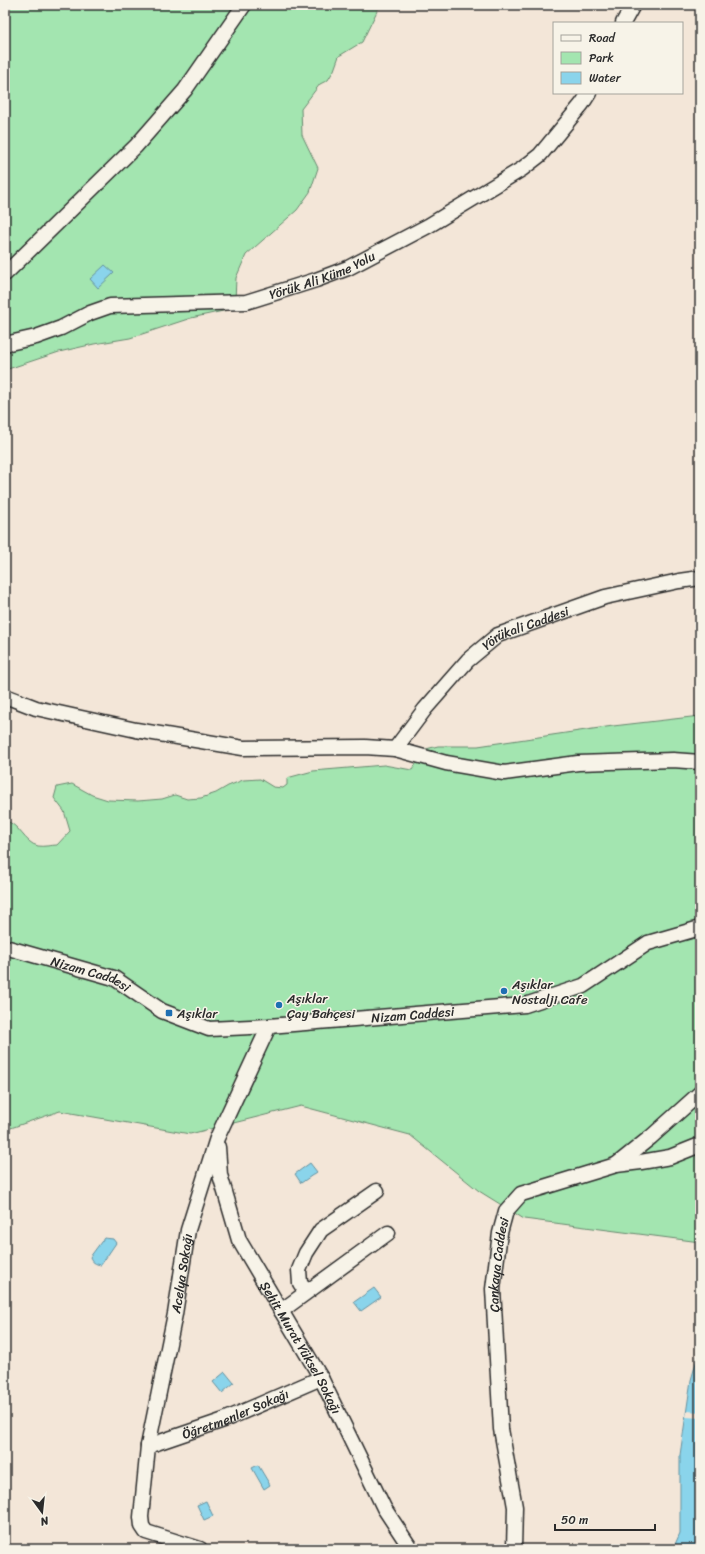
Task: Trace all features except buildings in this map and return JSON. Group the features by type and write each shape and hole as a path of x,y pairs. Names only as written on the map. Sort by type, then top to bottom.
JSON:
{"street":[{"path":"5,274 136,146 185,90 244,5"},
{"path":"624,22 633,5"},
{"name":"Yörük Ali Küme Yolu","path":"5,344 36,337 61,328 90,313 110,306 246,302 316,280 348,268 428,226 522,169 540,155 582,104 588,94"},
{"name":"Yörükali Caddesi","path":"395,749 425,709 468,660 498,635 605,597 700,578"},
{"path":"5,696 36,708 129,728 243,748 365,747 395,749 446,763 504,773 578,763 673,760 700,762"},
{"name":"Nizam Caddesi","path":"5,947 114,978 162,1011 209,1029 269,1026 525,1005 583,986 648,943 700,928"},
{"name":"Acelya Sokağı","path":"200,1549 146,1532 142,1526 141,1518 148,1446 175,1314 188,1230 217,1138 269,1026"},
{"name":"Çankaya Caddesi","path":"514,1549 515,1507 502,1429 493,1289 500,1233 506,1211 521,1194 616,1165 651,1137 700,1093"},
{"name":"Şehit Murat Yüksel Sokağı","path":"217,1138 220,1175 239,1240 321,1378 384,1508 411,1549"},
{"path":"616,1165 670,1157 700,1145"},
{"path":"306,1292 300,1283 299,1270 306,1252 321,1230 377,1191"},
{"path":"281,1310 388,1233"},
{"name":"Öğretmenler Sokağı","path":"148,1446 224,1420 321,1378"}],"green space":[{"path":"5,5 383,5 379,7 362,42 339,56 334,70 328,80 320,84 301,109 302,135 318,168 310,192 297,210 246,255 236,278 235,301 237,308 191,318 130,338 59,352 5,370"},
{"path":"700,716 700,1242 524,1219 479,1191 410,1135 301,1106 190,1134 60,1111 5,1130 5,821 14,825 33,844 38,846 57,845 70,831 64,811 54,798 57,787 72,784 92,795 108,800 138,801 162,799 175,795 187,799 201,798 216,793 243,780 260,779 273,787 283,788 287,785 287,778 313,771 384,765 412,770 426,749 438,746 478,746 613,726"}],"water":[{"path":"105,265 114,273 98,288 90,279"},
{"path":"310,1163 317,1172 301,1183 295,1174"},
{"path":"104,1238 113,1239 116,1243 101,1265 94,1262 90,1257"},
{"path":"374,1288 381,1297 361,1311 354,1302"},
{"path":"700,1349 700,1549 673,1549 680,1533 680,1455 691,1380"},
{"path":"225,1372 234,1383 222,1393 213,1382"},
{"path":"258,1465 270,1485 264,1489 252,1468"},
{"path":"206,1501 213,1516 204,1520 197,1505"}],"pier":[{"path":"687,1411 700,1412 700,1418 686,1417"},
{"path":"700,1546 700,1549 673,1549 674,1547"}],"place":[{"name":"Aşıklar Nostalji Cafe","path":"504,991"},
{"name":"Aşıklar Çay Bahçesi","path":"279,1005"},
{"name":"Aşıklar","path":"169,1013"}]}
